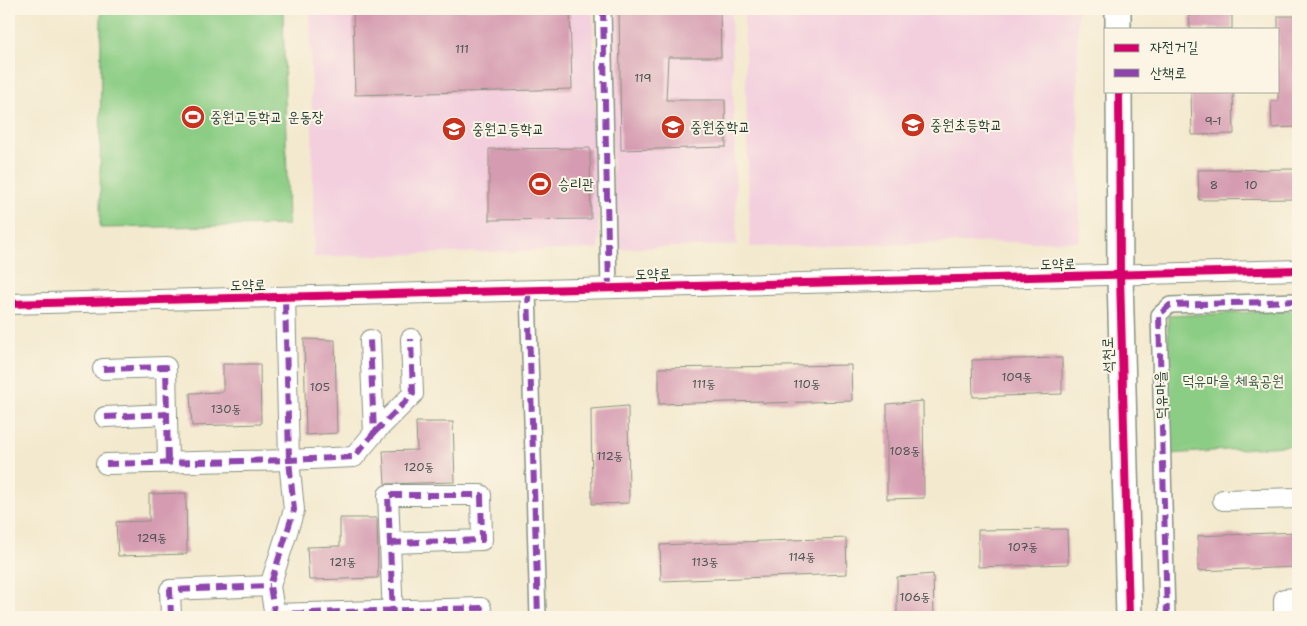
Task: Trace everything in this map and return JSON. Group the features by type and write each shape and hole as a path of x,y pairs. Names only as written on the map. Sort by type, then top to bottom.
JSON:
{"street":[{"path":"603,9 609,289"},
{"path":"1118,9 1118,28"},
{"name":"석천로","path":"1119,92 1120,276 1129,617"},
{"name":"도약로","path":"9,304 1298,270"},
{"path":"528,291 538,617"},
{"path":"285,297 288,460 294,510 270,586 275,615 393,614 481,608 482,617"},
{"name":"덕유마을","path":"1167,617 1159,315 1170,305 1298,301"},
{"path":"106,464 288,460 354,456 413,394 411,339"},
{"path":"370,340 374,433"},
{"path":"103,369 166,368 168,463"},
{"path":"105,417 167,414"},
{"path":"390,543 482,540 481,495 388,495 390,543 393,614"},
{"path":"1223,500 1298,498"},
{"path":"171,617 170,590 270,586"},
{"path":"1284,617 1284,599 1298,598"}],"shaded area":[{"name":"중원고등학교","path":"310,9 593,9 599,249 314,257"},
{"name":"중원중학교","path":"610,9 731,9 737,245 614,249"},
{"name":"중원초등학교","path":"744,9 1077,9 1080,241 750,247"}],"green space":[{"name":"중원고등학교 운동장","path":"101,9 283,9 288,225 100,228"},
{"name":"덕유마을 체육공원","path":"1298,310 1298,445 1169,454 1168,316"}],"building":[{"name":"중원고등학교","path":"353,9 570,9 572,89 355,95"},
{"name":"중원중학교","path":"619,9 720,9 721,57 668,57 666,100 725,100 726,147 621,150"},
{"path":"1189,9 1232,9 1232,28 1190,28"},
{"path":"1278,16 1298,16 1298,127 1272,128 1271,101 1278,101 1278,92 1280,92 1280,28 1278,28"},
{"path":"1191,92 1233,92 1234,134 1192,135"},
{"name":"승리관","path":"590,148 591,219 489,220 489,149"},
{"path":"1298,169 1298,199 1199,200 1198,170"},
{"path":"304,339 335,340 337,433 306,435"},
{"path":"1062,358 1062,394 973,397 972,360"},
{"path":"223,364 260,364 261,424 192,426 190,393 223,392"},
{"path":"851,365 852,401 659,404 659,368"},
{"path":"923,401 924,498 887,499 887,404"},
{"path":"628,406 629,503 592,504 591,409"},
{"path":"416,422 453,422 455,482 385,484 383,451 417,450"},
{"path":"186,493 187,554 118,556 116,522 149,521 149,494"},
{"path":"340,518 377,518 378,578 309,580 307,547 340,546"},
{"path":"1067,529 1068,564 978,567 978,530"},
{"path":"1298,532 1298,567 1198,571 1198,536"},
{"path":"846,538 847,574 661,581 660,545"},
{"path":"933,574 934,617 897,617 897,577"}],"marked path":[{"path":"603,9 609,289"},
{"path":"528,291 538,617"},
{"path":"275,617 270,586 294,510 289,460 285,297"},
{"path":"1167,617 1159,315 1170,305 1298,301"},
{"path":"374,433 413,394 411,339"},
{"path":"106,464 354,457 374,433 370,340"},
{"path":"103,369 166,367 168,463"},
{"path":"105,417 167,414"},
{"path":"390,543 482,540 481,495 388,495 393,617"},
{"path":"171,617 170,590 270,586"},
{"path":"274,614 481,608 482,617"}],"cycle path":[{"path":"1119,92 1120,276 1129,617"},
{"path":"9,304 1298,270"}],"place":[{"name":"중원고등학교 운동장","path":"193,117"},
{"name":"중원초등학교","path":"913,125"},
{"name":"중원중학교","path":"673,127"},
{"name":"중원고등학교","path":"454,129"},
{"name":"승리관","path":"540,184"}]}
